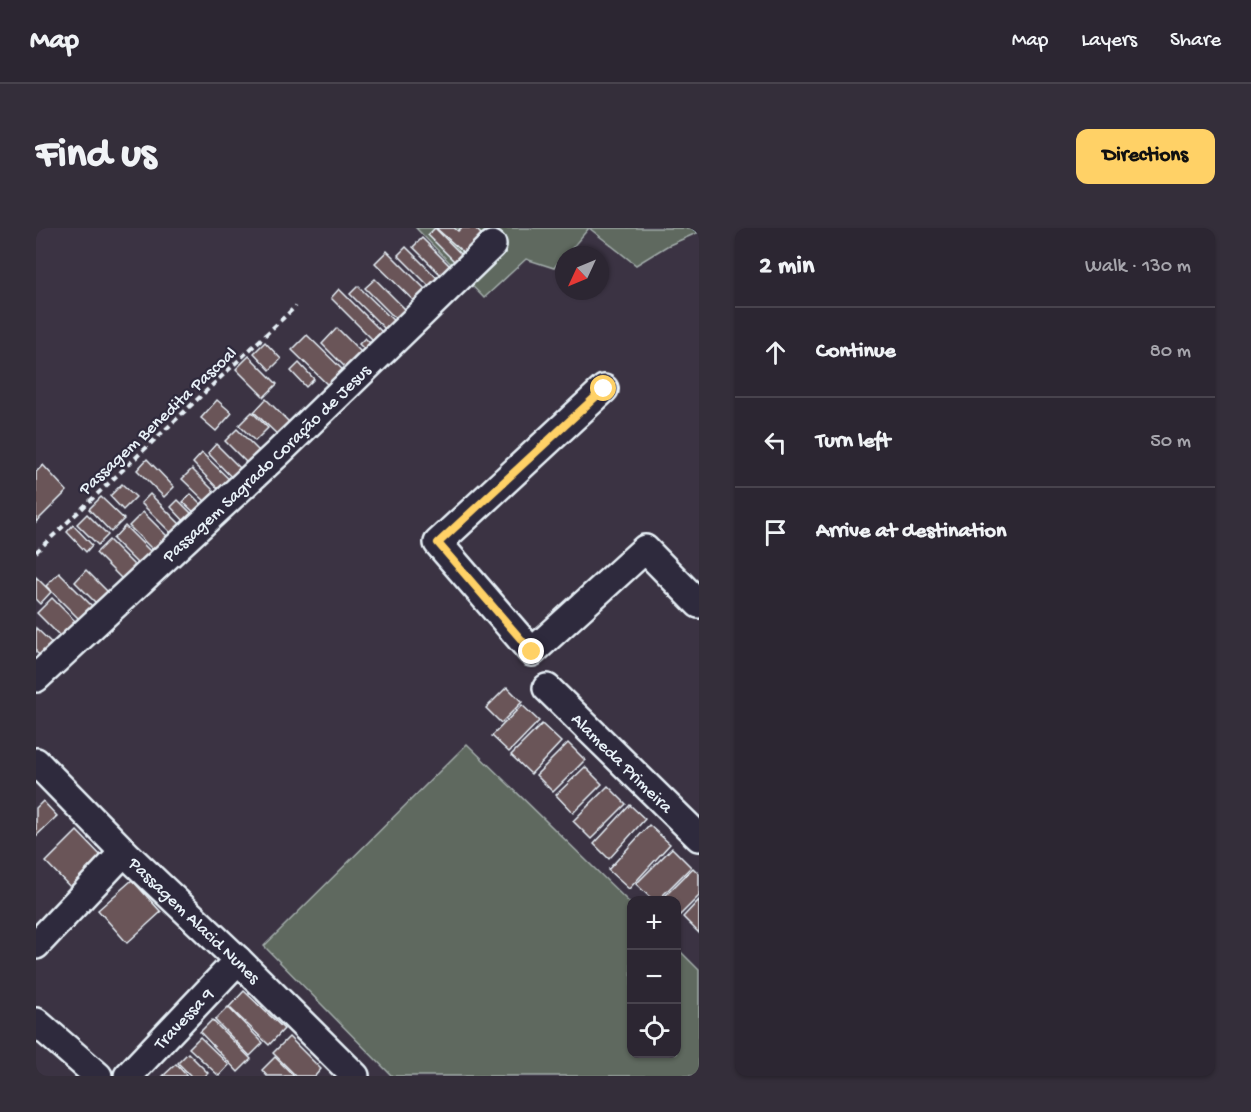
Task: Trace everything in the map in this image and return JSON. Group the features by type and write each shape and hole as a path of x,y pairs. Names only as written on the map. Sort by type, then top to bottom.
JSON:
{"street":[{"name":"Passagem Sagrado Coração de Jesus","path":"36,678 278,454 492,245"},
{"path":"604,389 438,543 532,652 645,549 699,604"},
{"name":"Alameda Primeira","path":"547,688 699,837"},
{"name":"Passagem Alacid Nunes","path":"36,762 124,852 238,960 342,1072"},
{"path":"36,945 124,852"},
{"name":"Travessa 9","path":"128,1076 238,960"},
{"path":"36,1022 98,1076"}],"path":[{"name":"Passagem Benedita Pascoal","path":"36,552 296,306"}],"green space":[{"path":"416,228 589,228 574,246 555,246 554,268 526,259 484,298"},
{"path":"589,228 699,228 699,232 667,246 636,265"},
{"path":"467,744 627,900 627,1058 681,1058 681,952 699,970 699,1074 694,1076 392,1076 264,946"}],"building":[{"path":"435,228 463,256 456,263 428,235"},
{"path":"436,228 454,228 458,231 461,228 475,228 481,234 464,253"},
{"path":"422,238 455,271 446,280 413,247"},
{"path":"406,247 442,283 434,291 398,255"},
{"path":"387,251 432,296 420,307 375,263"},
{"path":"375,279 409,313 400,323 365,288"},
{"path":"358,286 400,327 392,336 350,294"},
{"path":"339,289 388,338 379,346 331,298"},
{"path":"337,328 366,357 351,373 322,344"},
{"path":"307,335 347,374 332,389 292,350"},
{"path":"365,338 376,349 370,355 359,344"},
{"path":"265,342 281,359 270,370 254,353"},
{"path":"249,356 277,384 264,397 236,369"},
{"path":"299,363 314,379 306,387 291,371"},
{"path":"266,399 293,426 281,438 254,412"},
{"path":"217,400 232,413 216,431 201,418"},
{"path":"252,412 268,428 255,441 239,425"},
{"path":"237,429 265,457 253,469 225,441"},
{"path":"216,444 248,476 239,485 208,453"},
{"path":"202,453 235,485 225,496 193,463"},
{"path":"147,459 174,487 164,497 137,470"},
{"path":"43,465 67,491 36,522 36,472"},
{"path":"192,469 218,495 209,505 182,479"},
{"path":"122,484 136,497 123,510 110,496"},
{"path":"150,494 188,532 179,541 141,503"},
{"path":"191,494 204,507 197,515 183,502"},
{"path":"101,497 124,519 111,532 89,509"},
{"path":"178,500 194,516 186,523 171,507"},
{"path":"143,512 175,544 161,558 129,526"},
{"path":"87,514 108,535 98,545 77,524"},
{"path":"73,525 92,545 86,552 67,532"},
{"path":"125,526 159,560 146,572 113,539"},
{"path":"109,540 142,573 129,586 96,553"},
{"path":"86,570 114,598 102,609 75,582"},
{"path":"59,573 96,610 83,623 46,586"},
{"path":"36,577 51,592 40,604 36,600"},
{"path":"52,598 82,628 67,643 37,613"},
{"path":"36,628 57,648 45,660 36,652"},
{"path":"507,687 522,702 501,723 486,708"},
{"path":"522,705 539,721 509,752 492,736"},
{"path":"542,724 561,742 531,774 511,755"},
{"path":"568,743 585,760 553,792 536,775"},
{"path":"585,767 602,784 573,813 556,795"},
{"path":"608,786 626,804 591,839 573,821"},
{"path":"43,801 57,816 36,836 36,808"},
{"path":"630,805 645,819 609,859 594,844"},
{"path":"649,825 670,844 629,889 608,870"},
{"path":"77,831 105,860 74,891 46,862"},
{"path":"672,848 691,867 662,896 649,896 636,884"},
{"path":"693,868 699,874 699,896 681,914 681,896 665,896"},
{"path":"132,880 161,912 127,943 98,910"},
{"path":"699,900 699,933 683,917"},
{"path":"244,991 284,1029 269,1045 229,1007"},
{"path":"228,1007 263,1043 250,1056 215,1020"},
{"path":"212,1020 251,1059 238,1072 200,1032"},
{"path":"200,1037 229,1065 219,1076 189,1048"},
{"path":"289,1037 321,1069 315,1076 296,1076 273,1053"},
{"path":"188,1053 208,1073 205,1076 191,1076 178,1063"},
{"path":"275,1057 294,1076 267,1076 262,1070"},
{"path":"176,1064 187,1076 163,1076"}],"waterway":[{"path":"695,228 699,230"}],"route":[{"path":"532,652 438,543 604,389"}]}
